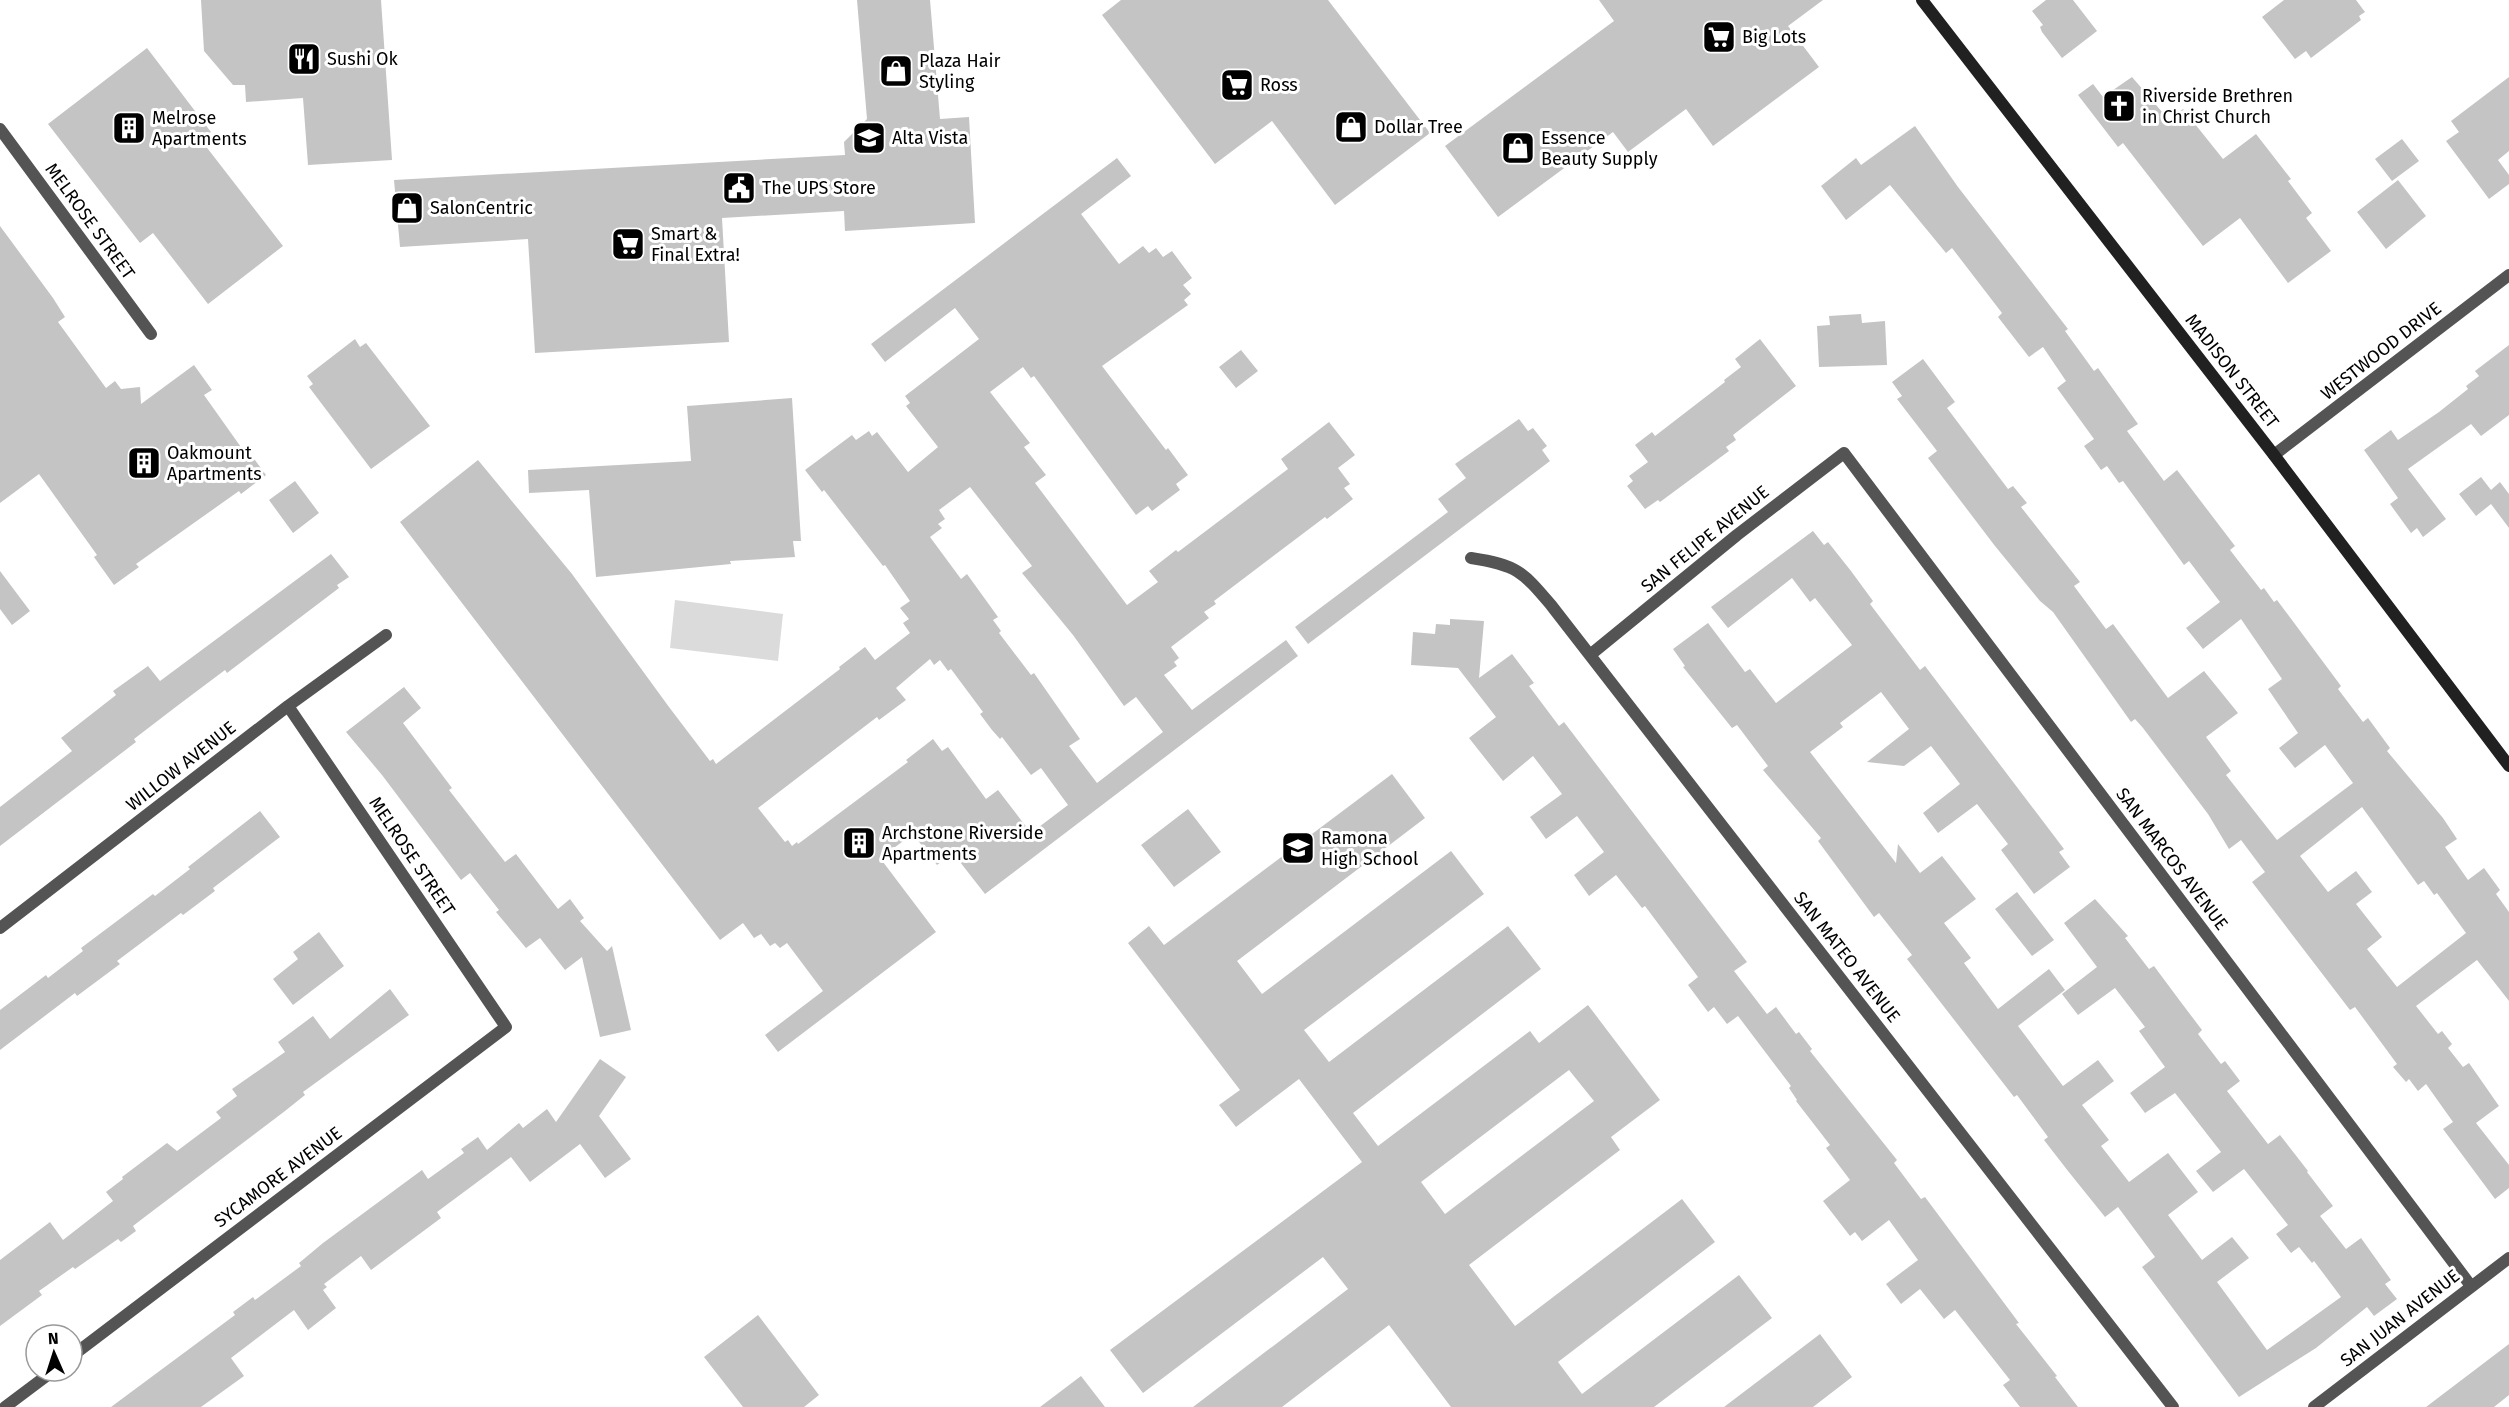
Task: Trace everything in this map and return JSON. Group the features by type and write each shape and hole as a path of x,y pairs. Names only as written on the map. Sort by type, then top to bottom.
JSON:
{"main road":[{"name":"MADISON STREET","path":"1922,0 2274,455 2509,766"}],"street":[{"name":"MELROSE STREET","path":"0,129 151,334"},
{"name":"WESTWOOD DRIVE","path":"2274,455 2509,275"},
{"name":"SAN FELIPE AVENUE","path":"1590,655 1728,543 1845,453"},
{"name":"SAN MARCOS AVENUE","path":"1845,453 2471,1286"},
{"name":"SAN MATEO AVENUE","path":"1472,558 1502,562 1524,573 2173,1407"},
{"name":"WILLOW AVENUE","path":"0,928 288,706 386,635"},
{"name":"MELROSE STREET","path":"288,706 506,1027"},
{"name":"SYCAMORE AVENUE","path":"84,1347 506,1027"},
{"name":"SAN JUAN AVENUE","path":"2314,1407 2509,1258"},
{"path":"5,1407 37,1383"}],"shaded area":[{"path":"675,600 783,614 778,661 670,648"}],"building":[{"path":"201,0 381,0 392,160 308,165 303,98 246,102 245,85 233,85 204,51"},
{"path":"857,0 930,0 940,119 969,117 975,223 845,231 844,211 722,218 729,342 535,353 528,239 400,247 394,180 845,155 844,142 867,119"},
{"name":"Ross","path":"1121,0 1328,0 1430,133 1335,205 1272,121 1215,164 1102,15"},
{"path":"1599,0 1823,0 1788,26 1819,67 1713,146 1686,109 1628,152 1613,132 1498,217 1445,146 1614,21"},
{"path":"2046,0 2073,0 2097,31 2062,58 2042,32 2040,27 2043,25 2032,11"},
{"path":"2284,0 2356,0 2365,12 2359,16 2361,20 2311,58 2306,51 2295,59 2262,17"},
{"path":"147,48 211,132 201,140 283,246 208,304 153,233 140,243 48,124"},
{"path":"2132,77 2169,120 2183,109 2223,159 2256,134 2291,179 2288,181 2312,213 2306,218 2331,251 2288,283 2240,218 2203,246 2123,143 2118,147 2078,95 2093,84 2103,97"},
{"path":"2509,77 2509,151 2498,160 2509,175 2509,184 2489,199 2446,141 2459,132 2451,121"},
{"path":"1915,126 1958,187 2068,329 2065,331 2094,371 2098,368 2138,424 2127,431 2164,481 2177,470 2235,546 2230,550 2261,590 2264,588 2274,602 2277,600 2341,686 2338,689 2363,722 2368,718 2390,748 2387,751 2443,818 2457,839 2445,847 2468,880 2484,868 2500,890 2496,894 2509,912 2509,1001 2477,960 2416,1006 2438,1034 2442,1031 2452,1044 2448,1048 2463,1067 2469,1063 2499,1106 2476,1123 2509,1165 2509,1188 2495,1199 2443,1129 2453,1122 2426,1084 2418,1091 2409,1079 2406,1082 2393,1067 2397,1064 2355,1007 2350,1010 2252,882 2265,872 2241,840 2229,849 2208,814 2143,728 2135,719 2131,722 2053,612 2040,601 1995,546 1928,458 1937,451 1897,399 1902,396 1892,382 1923,359 1955,402 1947,408 2008,489 2013,486 2027,503 2021,507 2080,582 2074,586 2106,629 2113,624 2168,698 2204,671 2238,713 2206,737 2231,771 2226,775 2277,840 2353,783 2325,745 2295,768 2279,748 2298,733 2268,689 2282,679 2241,619 2203,649 2186,628 2220,602 2189,561 2184,565 2123,481 2119,483 2107,466 2101,470 2084,446 2094,439 2057,388 2066,381 2043,347 2029,357 1998,317 2002,313 1952,248 1946,253 1890,185 1846,220 1821,186 1856,158 1861,165","holes":["2362,807 2418,885 2424,881 2434,895 2437,893 2466,933 2397,987 2367,949 2382,937 2356,904 2372,892 2356,871 2328,892 2300,856"]},
{"path":"2402,139 2419,161 2392,181 2375,159"},
{"path":"1117,158 1131,176 1081,214 1119,264 1143,246 1149,253 1156,248 1163,257 1172,251 1192,278 1183,285 1191,294 1184,300 1188,305 1102,366 1188,475 1176,484 1180,490 1152,511 1148,506 1136,515 1034,376 1031,378 1023,367 990,392 1030,443 1024,447 1046,475 1035,483 1127,605 1158,582 1149,571 1176,550 1178,552 1288,469 1281,459 1329,422 1355,455 1338,468 1350,484 1344,488 1353,499 1327,519 1325,517 1214,601 1216,604 1204,612 1209,618 1171,647 1179,658 1174,662 1177,666 1164,675 1192,710 1286,640 1298,656 985,894 953,853 937,865 913,834 880,858 936,932 778,1052 765,1035 823,991 787,943 780,948 775,943 770,946 761,934 754,938 743,923 720,940 400,522 478,460 572,574 669,707 710,761 713,759 716,764 840,669 839,667 865,647 875,660 910,633 903,623 909,619 900,608 910,601 885,565 883,566 824,490 822,492 805,470 852,435 856,440 869,431 872,436 877,432 908,472 938,447 906,406 910,403 905,396 979,339 955,308 885,362 871,344","holes":["970,487 1032,566 1022,573 1073,635 1124,706 1136,697 1163,732 1097,783 1069,746 1080,739 1034,673 1031,675 999,633 1001,631 993,620 998,617 967,574 961,579 930,537 942,528 938,524 945,519 939,510","930,659 934,665 940,660 948,671 951,669 983,712 980,714 992,730 1000,739 1002,737 1031,775 1041,768 1068,805 1031,833 998,790 986,799 948,747 942,751 933,739 906,760 908,762 798,844 797,842 792,846 788,840 785,842 758,808 877,717 879,720 906,700 896,688"]},
{"path":"2398,180 2426,216 2386,249 2357,212"},
{"name":"Oakmount Apartments","path":"0,226 53,298 65,317 58,322 106,388 115,381 121,389 140,387 141,404 194,365 212,390 204,395 243,450 246,448 266,475 241,494 239,491 136,564 139,567 114,585 94,557 97,555 39,474 0,503"},
{"path":"1861,314 1862,323 1885,321 1887,365 1819,367 1817,326 1830,325 1829,316"},
{"path":"355,339 360,347 366,343 430,426 371,469 309,387 313,384 307,376"},
{"path":"1760,339 1796,386 1733,435 1736,440 1726,447 1729,451 1660,502 1658,500 1645,509 1627,486 1633,481 1629,476 1648,462 1635,445 1652,432 1655,436 1725,382 1724,380 1741,367 1735,359"},
{"path":"2509,345 2509,415 2481,436 2471,424 2408,469 2446,519 2423,537 2417,528 2411,533 2390,504 2398,498 2364,450 2391,430 2398,440 2439,412 2468,389 2466,386 2479,376 2475,371"},
{"path":"1241,350 1258,371 1236,388 1219,367"},
{"path":"792,398 801,541 793,541 795,557 730,561 731,564 596,577 589,490 529,493 528,470 691,461 687,406"},
{"path":"1519,419 1528,431 1533,428 1547,446 1542,450 1550,461 1308,644 1295,627 1448,512 1438,499 1466,478 1455,464"},
{"path":"2481,477 2491,490 2500,482 2509,494 2509,528 2491,504 2476,516 2459,494"},
{"path":"295,481 319,513 293,533 269,500"},
{"path":"1813,531 1824,545 1828,542 1851,571 1873,601 1870,604 1920,670 1925,666 2064,849 2059,852 2070,867 2034,894 2001,850 2008,844 1977,804 1938,833 1923,813 1960,784 1931,746 1904,766 1867,762 1909,729 1881,692 1840,723 1843,727 1810,752 1896,863 1898,844 1920,873 1942,856 1976,899 1944,923 1971,958 1964,963 1998,1009 2049,969 2065,990 2018,1026 2063,1086 2098,1060 2114,1081 2082,1105 2109,1140 2101,1146 2129,1182 2168,1153 2198,1192 2168,1215 2202,1260 2232,1237 2249,1258 2217,1282 2267,1350 2341,1297 2314,1261 2312,1263 2299,1247 2291,1253 2276,1234 2288,1225 2244,1169 2213,1192 2196,1171 2221,1152 2175,1093 2145,1113 2130,1093 2165,1067 2139,1031 2145,1027 2115,988 2078,1015 2062,994 2097,967 2064,923 2095,899 2128,936 2125,938 2149,969 2154,966 2202,1030 2198,1034 2221,1064 2225,1061 2240,1081 2227,1091 2268,1144 2280,1135 2333,1206 2320,1216 2346,1249 2361,1238 2391,1280 2385,1284 2397,1299 2374,1316 2367,1307 2316,1348 2239,1397 2142,1267 2155,1257 2118,1207 2105,1217 2068,1171 2044,1140 2048,1137 2017,1095 2014,1097 1907,959 1912,955 1879,913 1874,917 1818,841 1821,838 1763,770 1768,766 1737,725 1732,728 1683,667 1685,666 1673,649 1708,623 1745,672 1750,669 1776,703 1852,645 1815,598 1810,602 1792,578 1728,628 1711,607"},
{"path":"331,554 349,577 337,585 339,588 227,673 225,670 177,706 134,739 136,742 0,846 0,807 72,751 61,738 116,695 113,691 148,666 160,681"},
{"path":"0,571 30,611 12,625 0,609"},
{"path":"1450,619 1484,621 1479,678 1512,654 1534,683 1529,686 1559,726 1564,722 1747,962 1734,971 1767,1014 1776,1007 1796,1034 1799,1032 1812,1049 1810,1051 1897,1160 1894,1163 1921,1199 1925,1197 2019,1323 2016,1324 2078,1407 2020,1407 2003,1385 2010,1380 1955,1310 1944,1319 1920,1289 1901,1304 1886,1284 1918,1260 1889,1220 1862,1241 1855,1232 1850,1236 1823,1201 1850,1180 1826,1148 1830,1145 1796,1101 1789,1088 1791,1086 1738,1016 1727,1024 1714,1007 1708,1012 1688,985 1698,977 1645,906 1642,908 1616,875 1589,896 1574,875 1604,852 1577,816 1546,839 1530,817 1562,794 1533,756 1503,781 1469,738 1496,717 1458,668 1411,665 1413,632 1435,634 1436,624 1450,625"},
{"path":"404,687 421,708 403,723 452,788 449,790 505,862 516,854 558,909 570,899 584,918 580,921 607,951 612,946 631,1030 600,1037 582,957 565,970 540,938 526,948 496,912 499,910 470,873 461,880 382,775 346,732"},
{"name":"Ramona High School","path":"1392,774 1425,818 1237,961 1262,994 1451,851 1484,894 1304,1030 1329,1062 1508,926 1541,969 1353,1113 1378,1146 1530,1031 1539,1043 1588,1005 1660,1100 1611,1137 1620,1150 1469,1265 1515,1326 1682,1199 1715,1242 1558,1362 1582,1394 1739,1275 1772,1318 1654,1407 1451,1407 1389,1325 1282,1407 1193,1407 1348,1289 1323,1257 1143,1393 1110,1350 1362,1162 1299,1079 1236,1127 1219,1105 1240,1090 1128,943 1149,926 1164,945","holes":["1569,1070 1594,1101 1445,1214 1421,1182"]},
{"path":"1188,809 1221,852 1174,887 1141,845"},
{"path":"260,811 280,837 213,888 215,891 183,915 181,913 117,961 120,964 77,996 75,993 0,1050 0,1010 46,975 48,978 83,951 81,948 153,894 155,896"},
{"path":"2017,892 2054,940 2032,956 1995,909"},
{"path":"319,932 344,966 293,1005 273,979 298,959 293,952"},
{"path":"390,989 409,1015 303,1092 305,1095 285,1111 133,1226 136,1231 121,1242 118,1239 75,1269 73,1267 39,1291 42,1295 0,1326 0,1260 50,1222 63,1240 113,1201 106,1192 123,1179 122,1177 167,1143 177,1151 221,1118 216,1112 237,1096 232,1089 285,1052 278,1042 313,1016 330,1039"},
{"path":"600,1059 626,1077 599,1116 631,1159 605,1178 580,1144 530,1182 511,1157 437,1212 441,1218 371,1270 361,1256 324,1284 327,1287 323,1290 336,1308 308,1330 294,1310 231,1358 244,1376 201,1407 111,1407 235,1315 233,1312 253,1297 255,1300 301,1266 299,1263 323,1243 422,1170 428,1179 464,1153 461,1149 478,1137 487,1150 519,1123 523,1128 547,1109 556,1122"},
{"path":"758,1315 819,1395 804,1407 743,1407 704,1357"},
{"path":"1820,1334 1852,1377 1813,1407 1724,1407"},
{"path":"2509,1344 2509,1395 2494,1407 2426,1407"},
{"path":"1081,1376 1105,1407 1040,1407"}],"place":[{"name":"Big Lots","path":"1719,37"},
{"name":"Sushi Ok","path":"304,59"},
{"name":"Plaza Hair Styling","path":"896,71"},
{"name":"Ross","path":"1237,85"},
{"name":"Riverside Brethren in Christ Church","path":"2119,106"},
{"name":"Dollar Tree","path":"1351,127"},
{"name":"Melrose Apartments","path":"129,128"},
{"name":"Alta Vista","path":"869,138"},
{"name":"Essence Beauty Supply","path":"1518,148"},
{"name":"The UPS Store","path":"739,188"},
{"name":"SalonCentric","path":"407,208"},
{"name":"Smart & Final Extra!","path":"628,244"},
{"name":"Oakmount Apartments","path":"144,463"},
{"name":"Archstone Riverside Apartments","path":"859,843"},
{"name":"Ramona High School","path":"1298,848"}]}
